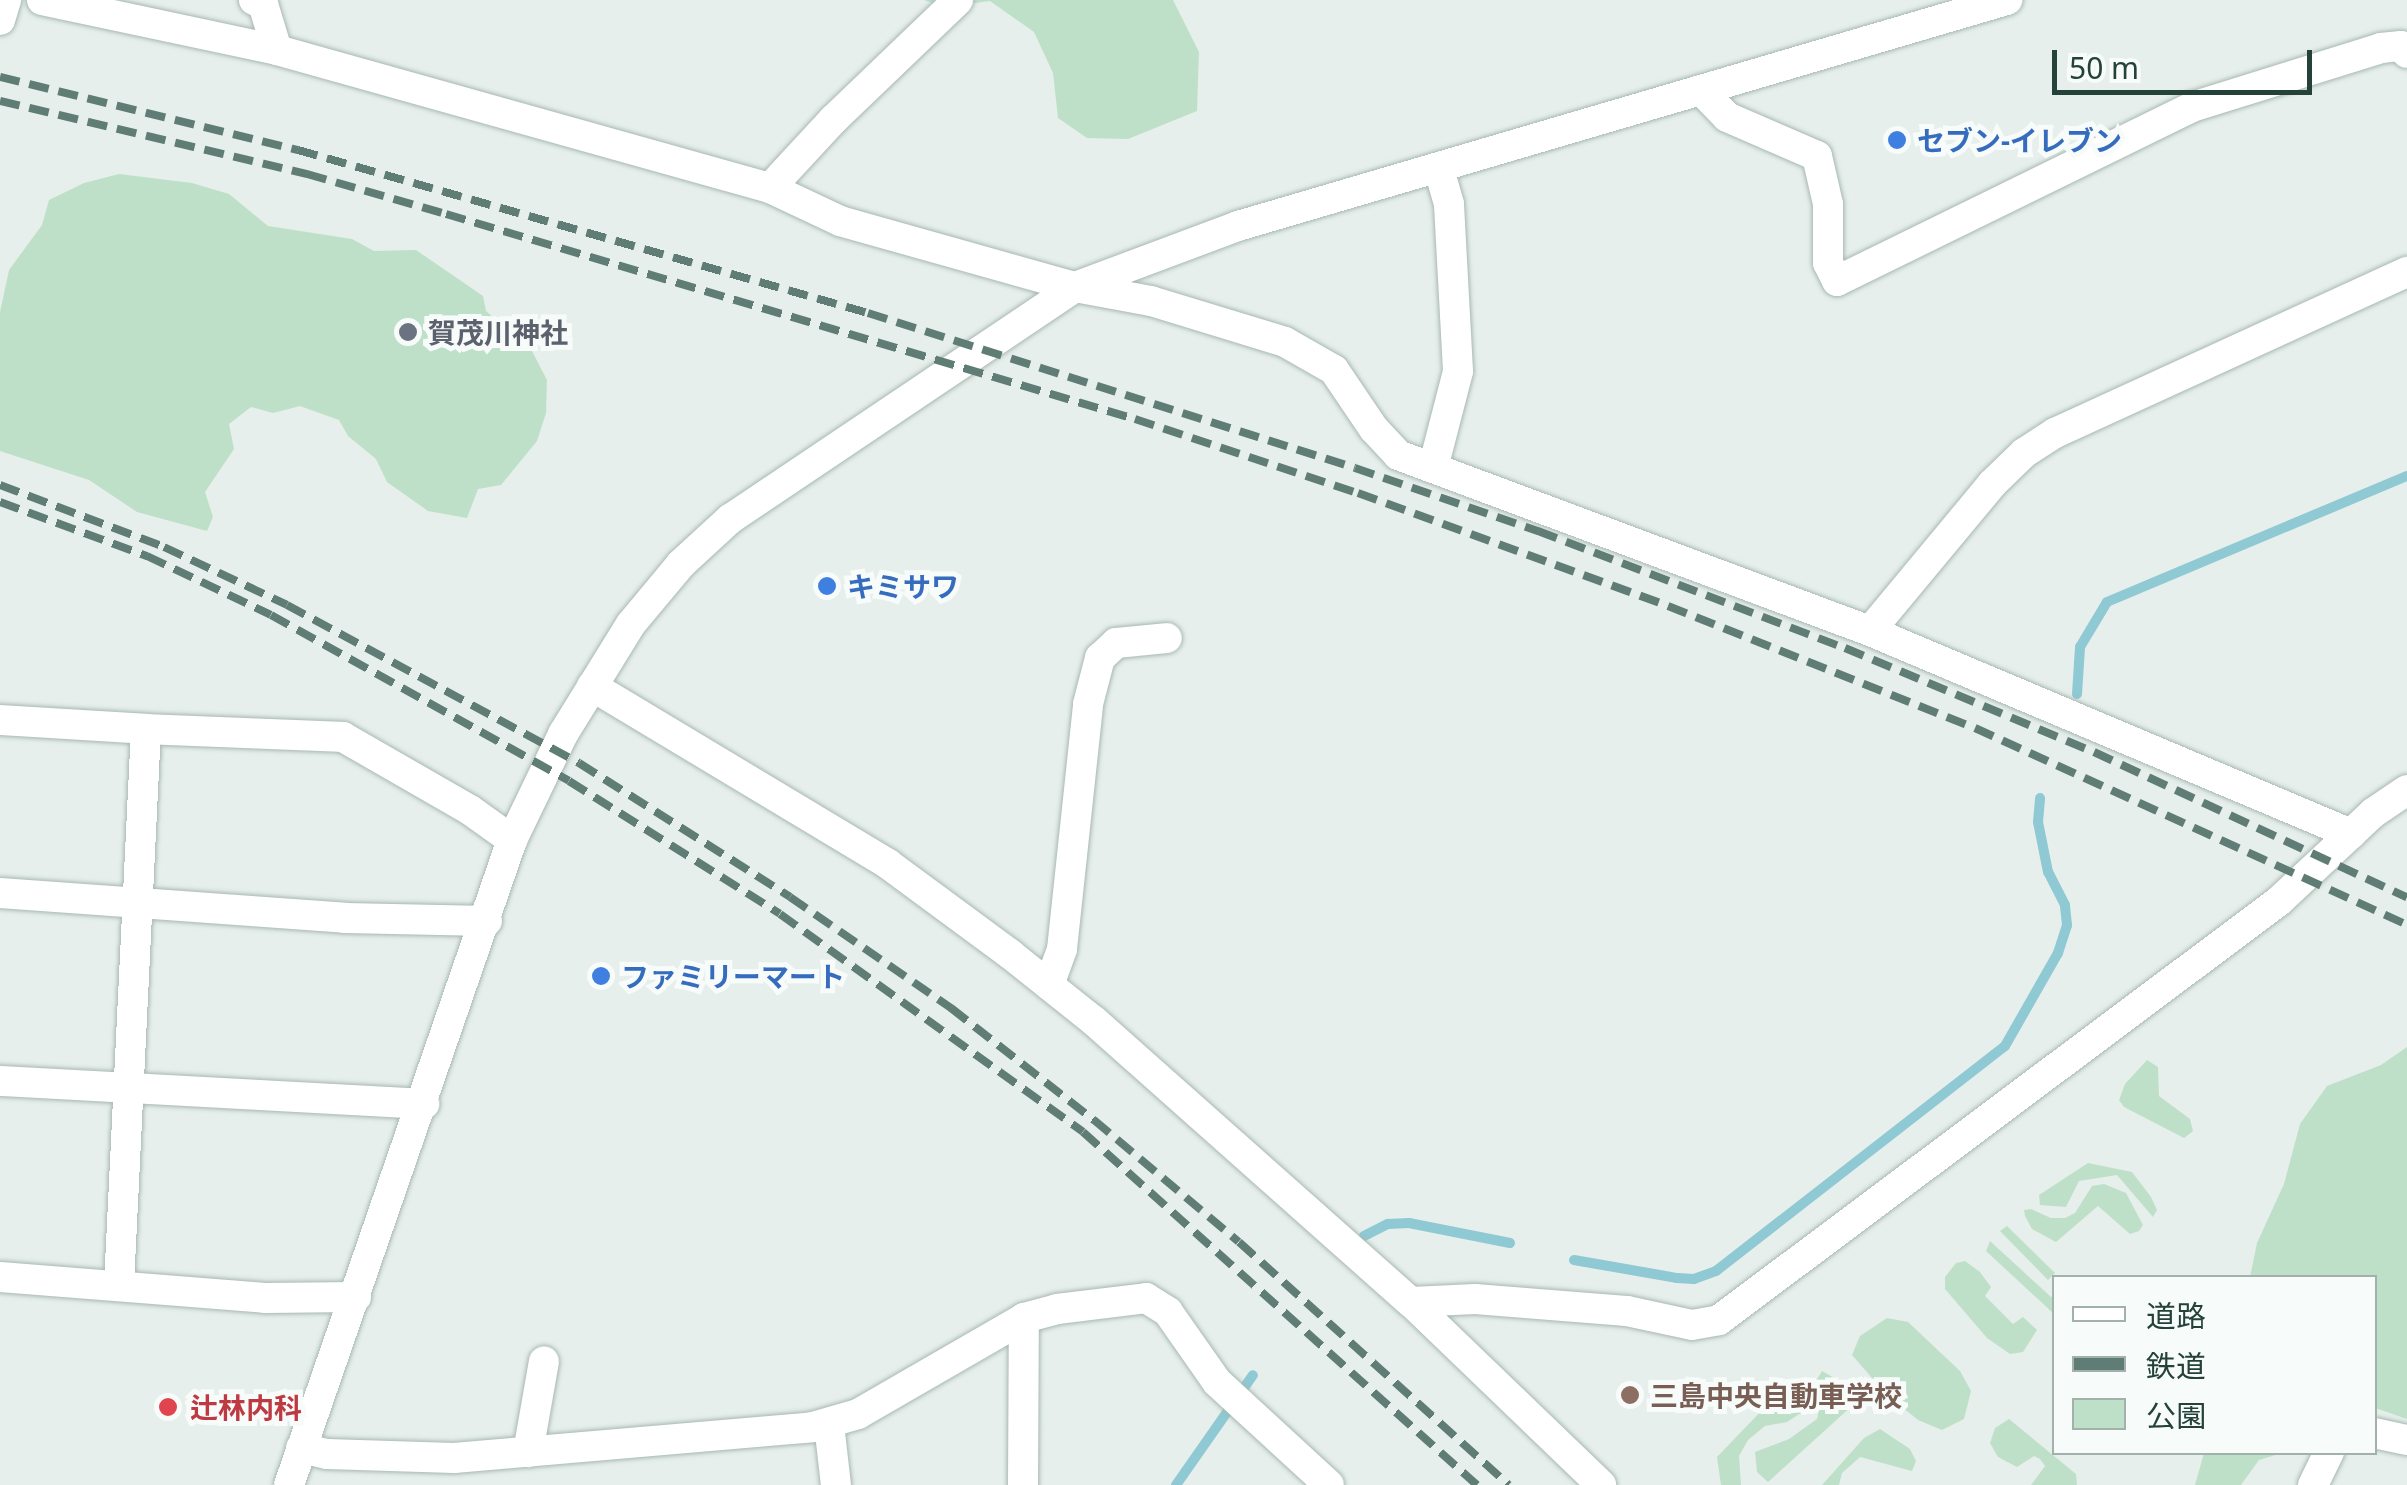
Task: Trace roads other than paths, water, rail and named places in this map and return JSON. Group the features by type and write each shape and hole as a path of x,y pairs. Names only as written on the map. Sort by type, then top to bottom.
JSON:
{"street":[{"path":"0,20 6,0"},
{"path":"42,0 277,50 770,188 840,221 1075,287 1150,301 1285,342 1316,356 1334,370 1387,446 1433,468 1870,630 2350,834"},
{"path":"254,0 263,4 277,50"},
{"path":"770,188 834,118 958,0"},
{"path":"289,1485 424,1104 512,840 563,734 592,686 656,592 730,519 842,448 1075,287 1238,226 2006,0"},
{"path":"1701,90 1727,116 1816,156 1828,204 1828,263 1837,281 2192,107 2381,48 2401,46 2407,53"},
{"path":"1433,468 1458,372 1449,204 1439,168"},
{"path":"1870,630 1992,484 2024,453 2055,432 2407,272"},
{"path":"1049,985 1062,949 1088,704 1100,658 1116,643 1167,638"},
{"path":"592,686 888,864 1049,985 1411,1302 1600,1485"},
{"path":"0,720 343,737 470,810 512,840"},
{"path":"119,1285 146,729"},
{"path":"1411,1302 1475,1300 1626,1310 1692,1325 1719,1320 2279,901 2350,834 2407,790"},
{"path":"0,893 346,918 487,921"},
{"path":"0,1081 424,1104"},
{"path":"0,1277 264,1298 356,1297"},
{"path":"302,1448 452,1472 528,1452 829,1424 858,1414 1024,1318 1118,1299 1156,1301 1222,1386 1328,1485"},
{"path":"1023,1485 1024,1318"},
{"path":"528,1452 544,1362"},
{"path":"829,1424 836,1485"},
{"path":"2377,1433 2407,1440"},
{"path":"2313,1485 2328,1455"}],"waterway":[{"path":"2077,694 2080,647 2107,602 2407,476"},
{"path":"1574,1260 1677,1278 1694,1279 1716,1271 2005,1046 2058,953 2067,925 2065,905 2048,872 2038,822 2040,798"},
{"path":"1364,1236 1388,1224 1409,1223 1510,1243"},
{"path":"1176,1485 1253,1375"}],"railway":[{"path":"0,77 298,150 868,313 1355,468 1538,531 1845,648 2094,752 2407,897"},
{"path":"0,101 307,174 446,214 1135,419 1358,493 1668,606 1975,728 2407,925"},
{"path":"0,485 164,547 287,605 579,763 790,897 951,1008 1094,1120 1239,1242 1509,1485"},
{"path":"0,502 147,556 271,615 569,781 780,914 1083,1132 1477,1485"}],"place":[{"name":"セブン-イレブン","path":"1897,140"},
{"name":"賀茂川神社","path":"408,332"},
{"name":"キミサワ","path":"827,586"},
{"name":"ファミリーマート","path":"601,976"},
{"name":"三島中央自動車学校","path":"1630,1395"},
{"name":"辻林内科","path":"168,1407"}]}
